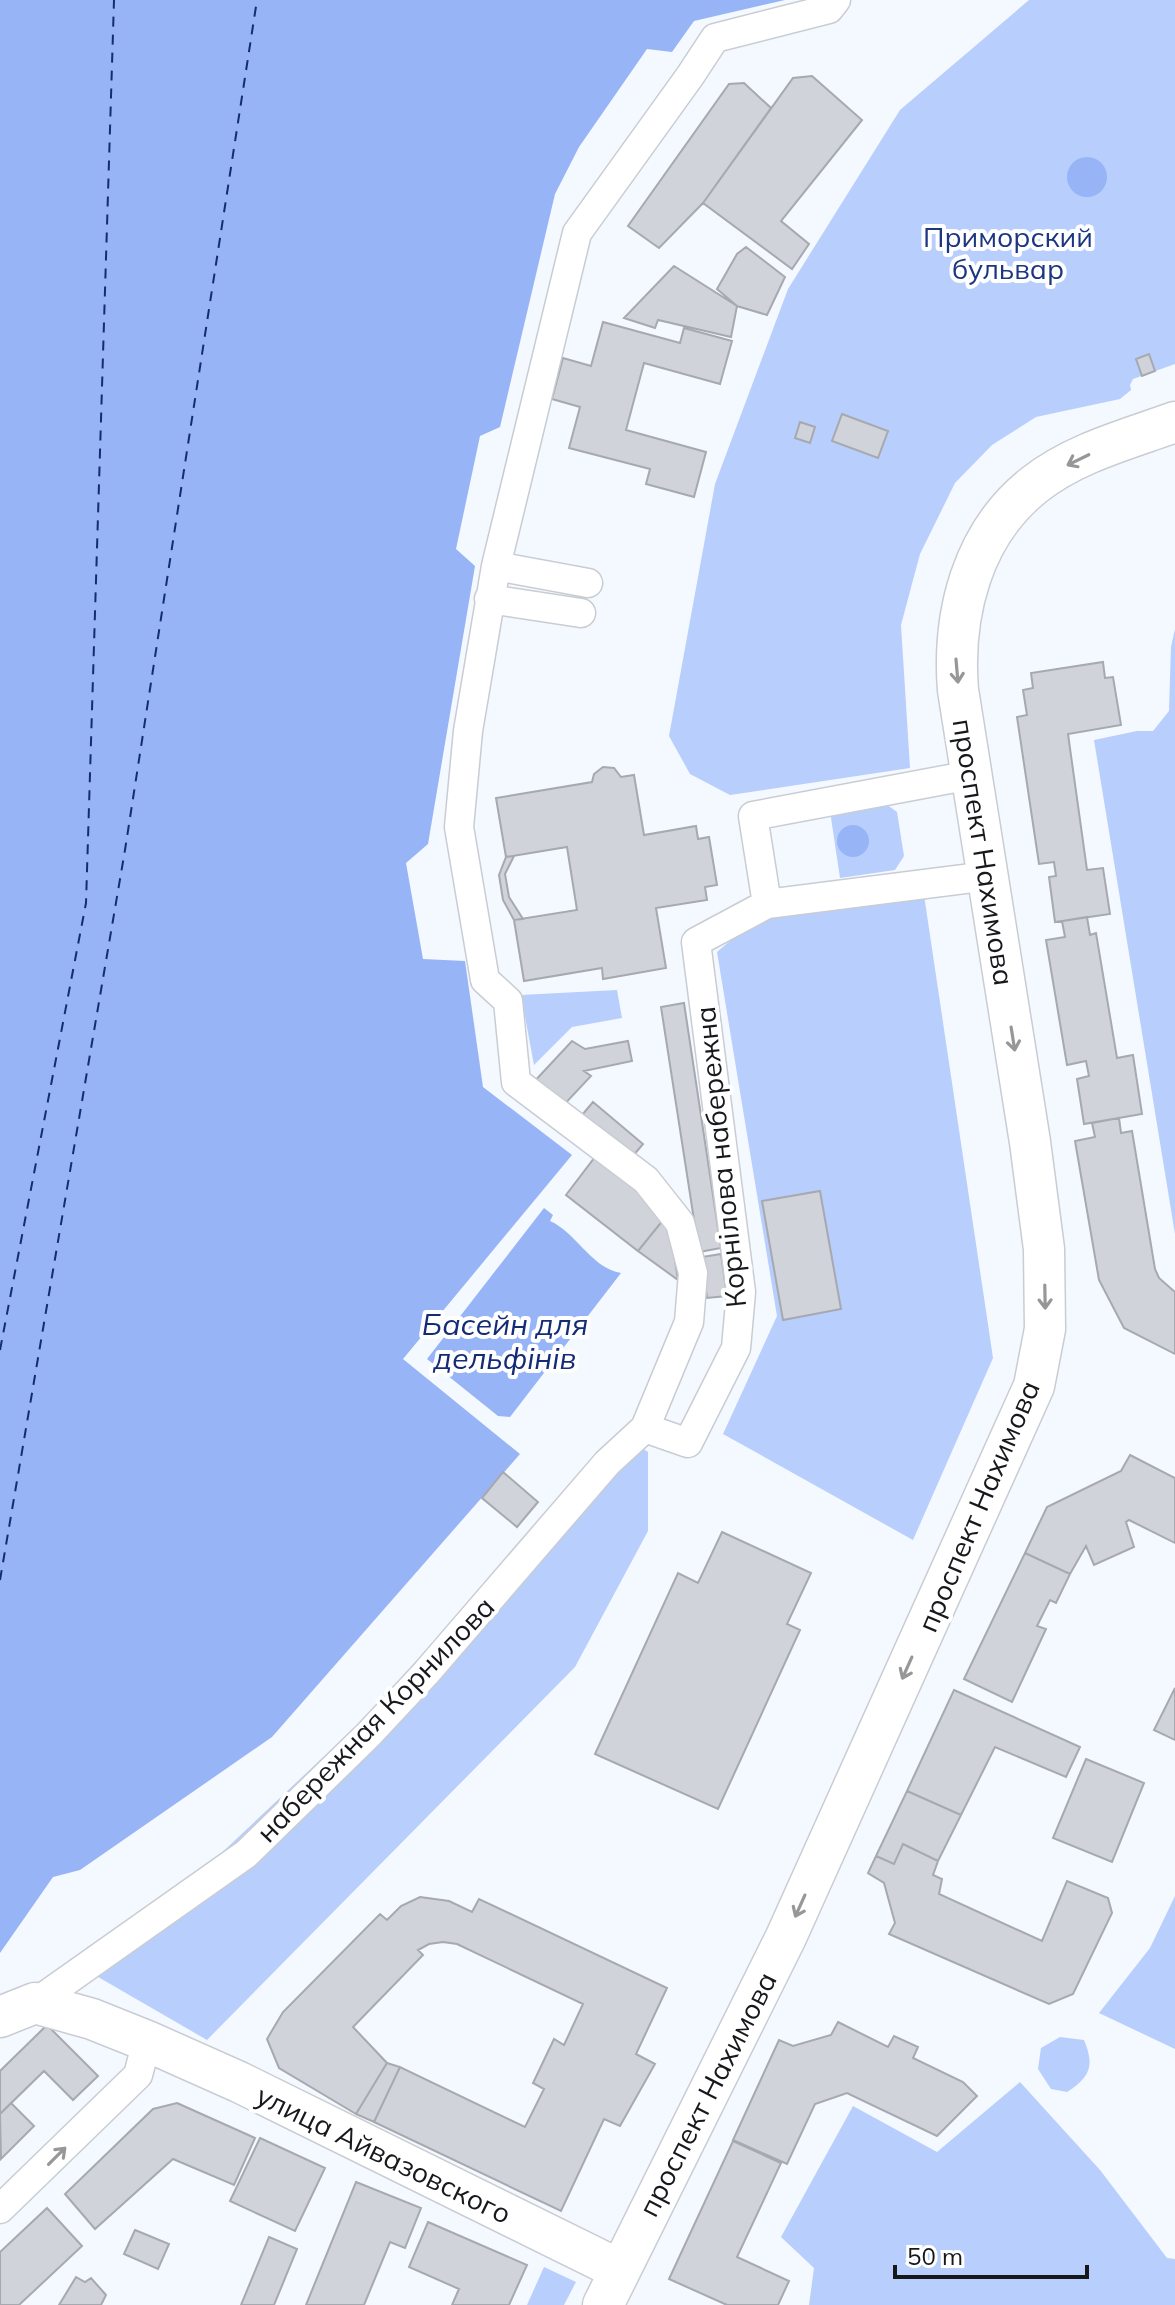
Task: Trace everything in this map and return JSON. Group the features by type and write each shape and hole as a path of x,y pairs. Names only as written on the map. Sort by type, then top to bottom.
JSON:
{"main road":[{"name":"проспект Нахимова","path":"611,2287 786,1937 1034,1386 1045,1329 1044,1249 956,658 967,585 989,536 1026,493 1055,472 1111,444 1175,422"},
{"name":"улица Айвазовского","path":"17,2010 92,2019 239,2082 611,2287"}],"street":[{"path":"645,1428 689,1322 693,1273 680,1223 646,1180 516,1082 508,1001 485,980 459,827 468,731 496,566 577,233 715,38 829,9 836,0"},
{"path":"496,566 588,583"},
{"path":"489,599 581,613"},
{"path":"971,775 753,816 767,904 988,876"},
{"name":"Корнілова набережна","path":"645,1428 688,1443 736,1348 741,1292 696,942 767,904"},
{"name":"набережная Корнилова","path":"17,2010 246,1854 369,1734 426,1673 607,1463 645,1428"},
{"path":"0,2209 138,2075 147,2041"}],"green space":[{"name":"Приморский бульвар","path":"1029,0 1175,0 1175,364 1133,379 1131,390 1120,399 1036,417 992,445 955,483 920,554 901,625 910,768 730,795 690,774 669,736 715,484 788,289 900,110"},
{"path":"1175,629 1175,1234 1094,740 1137,731 1153,731 1169,711 1171,647"},
{"path":"886,804 897,812 904,856 895,870 840,878 830,811"},
{"path":"924,895 993,1358 913,1540 723,1434 777,1316 717,952 757,918"},
{"path":"617,990 622,1018 572,1027 534,1065 521,995"},
{"path":"618,1433 648,1452 648,1531 575,1667 207,2040 93,1974 369,1714"},
{"path":"1175,1896 1175,2049 1099,2013 1150,1948"},
{"path":"1060,2037 1084,2040 1090,2064 1081,2081 1067,2092 1051,2089 1038,2069 1041,2048"},
{"path":"1020,2082 1100,2170 1167,2258 1175,2259 1175,2305 809,2305 814,2268 781,2237 853,2106 937,2152"},
{"path":"544,2267 576,2282 564,2305 527,2305"}],"water":[{"path":"0,0 785,0 694,21 672,52 647,49 579,147 555,194 500,427 480,436 456,549 475,566 428,844 406,863 423,959 465,961 483,1087 572,1155 403,1359 520,1454 272,1737 80,1870 53,1877 0,1953"},
{"path":"1087,157 1101,163 1107,177 1101,191 1087,197 1073,191 1067,177 1073,163"},
{"path":"853,825 864,830 869,841 864,852 853,857 842,852 837,841 842,830"},
{"name":"Басейн для дельфiнiв","path":"544,1208 553,1215 550,1221 568,1233 592,1258 621,1273 510,1417 498,1416 427,1359"}],"building":[{"path":"812,76 862,120 781,221 809,244 792,269 703,203 793,78"},
{"path":"744,83 771,108 703,203 659,248 628,226 729,84"},
{"path":"746,247 785,277 767,315 737,306 717,289 737,254"},
{"path":"674,266 737,306 731,337 658,320 655,328 624,318"},
{"path":"603,322 680,343 684,328 732,341 720,384 644,363 626,430 706,452 694,497 646,484 650,469 569,448 580,407 552,399 563,358 591,366"},
{"path":"1149,354 1155,371 1142,376 1136,359"},
{"path":"842,414 888,431 878,458 832,441"},
{"path":"800,422 815,427 810,443 795,438"},
{"path":"1103,662 1105,678 1113,677 1121,725 1068,734 1087,870 1103,868 1110,914 1055,922 1049,877 1056,876 1054,862 1039,864 1017,717 1027,715 1023,690 1033,688 1031,673"},
{"path":"603,767 614,768 621,777 634,775 644,835 696,826 698,839 709,837 717,885 705,887 707,900 656,908 666,968 603,979 602,968 524,981 514,920 577,910 567,847 506,857 496,798 592,782 594,774"},
{"path":"514,856 505,874 509,897 523,919 514,920 503,900 499,875 506,857"},
{"path":"1087,917 1090,935 1096,933 1117,1058 1133,1055 1142,1114 1084,1124 1077,1079 1089,1076 1086,1061 1067,1065 1046,940 1065,937 1062,921"},
{"path":"684,1003 721,1248 699,1252 661,1007"},
{"path":"572,1041 585,1049 628,1041 632,1061 584,1071 591,1076 561,1108 532,1084"},
{"path":"593,1102 643,1144 627,1163 582,1115"},
{"path":"1119,1118 1121,1133 1132,1131 1155,1269 1159,1278 1175,1292 1175,1354 1124,1328 1099,1280 1075,1141 1095,1137 1092,1123"},
{"path":"595,1157 668,1214 638,1251 566,1195"},
{"path":"820,1191 841,1309 783,1320 762,1201"},
{"path":"668,1214 678,1280 638,1251"},
{"path":"721,1254 727,1296 707,1298 702,1257"},
{"path":"1130,1455 1175,1478 1175,1543 1129,1520 1126,1522 1134,1547 1094,1565 1086,1546 1070,1574 1025,1553 1047,1507 1121,1471"},
{"path":"503,1472 538,1502 517,1527 482,1498"},
{"path":"722,1532 811,1573 787,1624 800,1630 718,1809 595,1754 678,1573 698,1583"},
{"path":"1025,1553 1070,1574 1056,1603 1050,1600 1037,1626 1046,1629 1012,1702 964,1679"},
{"path":"1175,1688 1175,1740 1154,1730"},
{"path":"954,1690 1080,1747 1066,1777 995,1747 961,1815 907,1791"},
{"path":"1086,1759 1144,1783 1112,1862 1053,1838"},
{"path":"907,1791 961,1815 938,1861 903,1844 894,1864 876,1856"},
{"path":"903,1844 938,1861 933,1875 942,1879 939,1894 1042,1941 1067,1881 1108,1898 1112,1913 1073,1994 1049,2004 889,1934 895,1923 884,1883 868,1873 876,1856 894,1864"},
{"path":"420,1897 449,1901 472,1912 479,1899 667,1988 636,2054 655,2064 620,2126 604,2119 561,2211 374,2122 400,2067 525,2127 544,2089 533,2083 554,2039 564,2045 583,2004 457,1944 429,1944 418,1950 423,1955 353,2027 387,2063 356,2114 279,2068 267,2039 283,2012 380,1914 387,1920 401,1906"},
{"path":"838,2022 888,2047 894,2036 918,2047 913,2058 963,2082 977,2096 937,2136 847,2093 815,2104 787,2164 733,2140 779,2040 793,2046 831,2035"},
{"path":"47,2025 98,2076 73,2100 44,2071 0,2114 0,2071"},
{"path":"387,2063 400,2067 374,2122 356,2114"},
{"path":"11,2103 34,2126 1,2159 0,2114"},
{"path":"177,2103 255,2138 234,2185 173,2159 95,2229 65,2194 153,2109"},
{"path":"260,2138 325,2168 295,2231 230,2201"},
{"path":"733,2141 781,2163 737,2257 789,2281 778,2305 727,2305 669,2279"},
{"path":"356,2182 421,2208 405,2248 390,2242 364,2305 306,2305"},
{"path":"47,2208 82,2246 19,2305 0,2305 0,2252"},
{"path":"428,2222 527,2265 509,2305 452,2305 459,2289 409,2267"},
{"path":"135,2230 169,2244 158,2269 124,2254"},
{"path":"269,2237 297,2249 274,2305 241,2305"},
{"path":"76,2277 85,2282 91,2278 106,2295 101,2305 59,2305"}],"ferry route":[{"path":"0,1350 86,903 114,0"},
{"path":"0,1580 125,850 257,0"}]}
